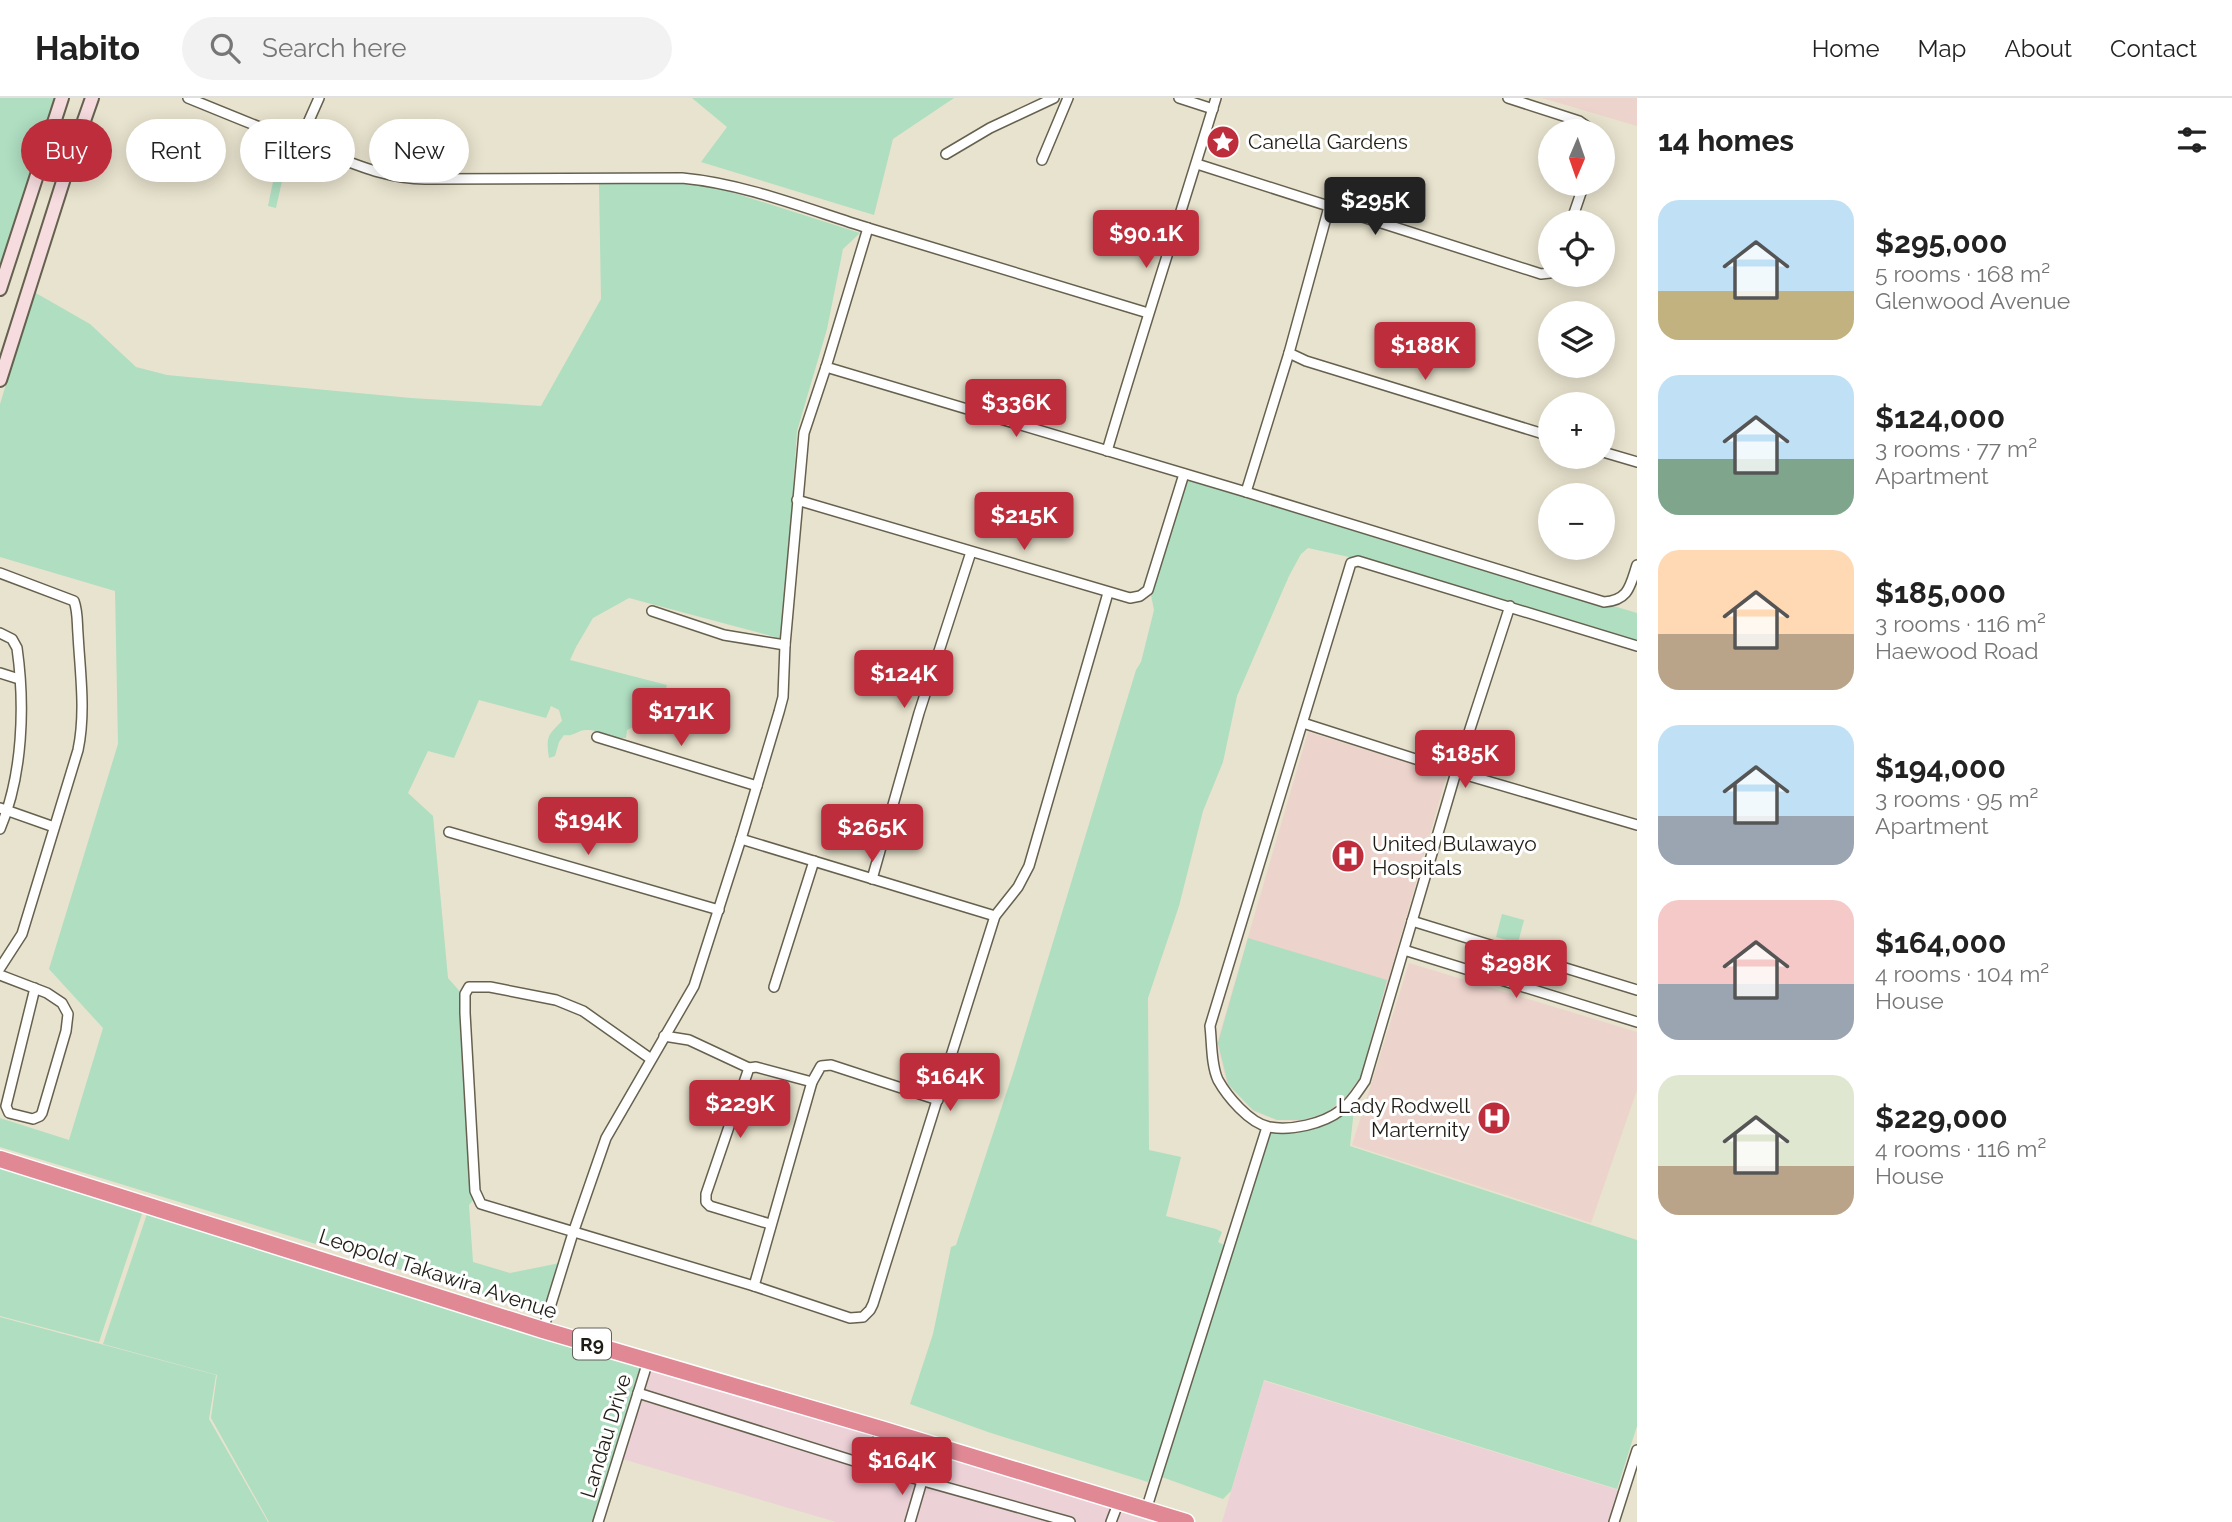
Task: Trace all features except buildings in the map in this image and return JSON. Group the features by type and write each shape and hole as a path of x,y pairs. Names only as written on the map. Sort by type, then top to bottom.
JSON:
{"highway":[{"name":"Leopold Takawira Avenue","path":"0,1159 543,1330 1185,1522"}],"main road":[{"path":"0,289 62,98"},
{"path":"0,380 92,98"}],"street":[{"path":"188,98 240,119"},
{"path":"309,119 318,98"},
{"path":"946,154 990,128 1054,98"},
{"path":"1042,160 1068,98"},
{"path":"1179,98 1213,108"},
{"path":"1107,451 1216,98"},
{"path":"1508,98 1573,119"},
{"path":"355,164 380,174 410,179 705,180 730,185 1148,313"},
{"path":"1197,164 1538,273"},
{"path":"1246,492 1289,353 1329,207"},
{"path":"543,1330 606,1138 694,986 781,706 804,433 868,228"},
{"path":"1289,353 1306,361 1538,432"},
{"path":"826,367 1604,602 1623,597 1637,565"},
{"path":"1615,456 1637,462"},
{"path":"797,500 1130,598 1140,596 1148,590 1184,474"},
{"path":"872,879 919,713 971,552"},
{"path":"1510,606 1456,772 1365,1081 1354,1098 1340,1111 1317,1122 1267,1127 1247,1115 1229,1097 1217,1077 1210,1027 1348,568 1354,561 1510,606 1637,646"},
{"path":"0,573 70,599 76,606 82,685 81,735 22,934 0,968"},
{"path":"651,1059 583,1011 556,1000 490,987 471,986 467,990 465,1013 476,1196 481,1203 850,1318 863,1317 870,1310 939,1100 995,916 1018,887 1028,866 1108,593"},
{"path":"652,611 724,635 785,645"},
{"path":"0,633 15,642 19,658 19,748 15,784 4,810 0,829"},
{"path":"0,673 19,679"},
{"path":"1303,723 1456,772 1637,825"},
{"path":"597,737 757,786"},
{"path":"4,810 54,827"},
{"path":"449,832 719,910"},
{"path":"741,839 995,916"},
{"path":"774,987 814,862"},
{"path":"1412,921 1637,990"},
{"path":"1404,950 1637,1022"},
{"path":"0,975 36,988 62,1003 67,1010 68,1016 42,1113 33,1119 9,1112 6,1106 36,988"},
{"path":"671,1023 689,1040"},
{"path":"664,1036 689,1040 749,1068 756,1067 812,1083"},
{"path":"754,1286 812,1083 821,1066 831,1065 939,1100"},
{"path":"749,1068 705,1199 710,1206 770,1224"},
{"path":"1146,1510 1267,1127"},
{"name":"Landau Drive","path":"598,1522 648,1361"},
{"path":"638,1393 870,1466 1070,1522"},
{"path":"870,1466 881,1429"},
{"path":"1614,1522 1637,1450"},
{"path":"910,1522 922,1481"},
{"path":"1111,1522 1119,1501"}],"shaded area":[{"path":"1542,98 1637,98 1637,126"},
{"name":"United Bulawayo Hospitals","path":"1308,732 1447,774 1361,1076 1347,1098 1326,1113 1302,1121 1277,1120 1253,1111 1227,1084 1217,1043"},
{"name":"Lady Rodwell Marternity","path":"1409,963 1637,1032 1637,1090 1591,1223 1352,1145"},
{"path":"653,1364 1152,1522 836,1522 622,1459"},
{"path":"1264,1381 1621,1491 1612,1522 1222,1522"}],"green space":[{"path":"0,98 58,98 51,119 21,119 21,182 29,182 0,262"},
{"path":"692,98 954,98 893,139 874,215 701,162 727,127"},
{"path":"273,182 282,182 276,208 268,206"},
{"path":"599,183 707,186 860,233 843,249 827,329 797,431 783,639 629,598 593,618 570,660 667,685 652,730 646,731 642,726 635,726 627,730 626,738 591,730 564,735 555,756 549,758 549,737 562,721 559,710 551,706 546,718 479,700 454,758 428,751 408,793 433,816 448,978 462,994 475,1198 469,1205 473,1262 510,1273 560,1263 547,1300 531,1310 0,1147 0,1118 69,1140 103,1028 49,969 118,744 115,591 0,557 0,404 34,292 90,324 136,367 167,375 411,398 541,406 601,299"},
{"path":"1186,478 1637,613 1637,643 1358,559 1308,548 1301,554 1237,696 1223,762 1203,811 1179,906 1148,998 1149,1150 1181,1157 1166,1216 1222,1232 1218,1242 1224,1245 1211,1297 1148,1482 988,1432 910,1404 933,1334 951,1247 956,1245 1014,1070 1136,670 1141,662 1154,610 1150,590"},
{"path":"1502,914 1524,920 1518,943 1496,937"},
{"path":"1248,938 1387,980 1361,1076 1346,1097 1326,1113 1302,1120 1277,1120 1253,1110 1228,1084 1218,1043"},
{"path":"1355,1100 1350,1146 1637,1240 1637,1426 1617,1489 1264,1380 1231,1491 1223,1499 1159,1476 1272,1129 1298,1129"},
{"path":"0,1166 143,1211 99,1342 0,1316"},
{"path":"148,1211 641,1364 594,1522 269,1522 211,1418 217,1375 103,1344"},
{"path":"0,1317 216,1375 209,1419 268,1522 0,1522"}],"place":[{"name":"Canella Gardens","path":"1223,142"},
{"name":"United Bulawayo Hospitals","path":"1348,856"},
{"name":"Lady Rodwell Marternity","path":"1494,1118"}]}
